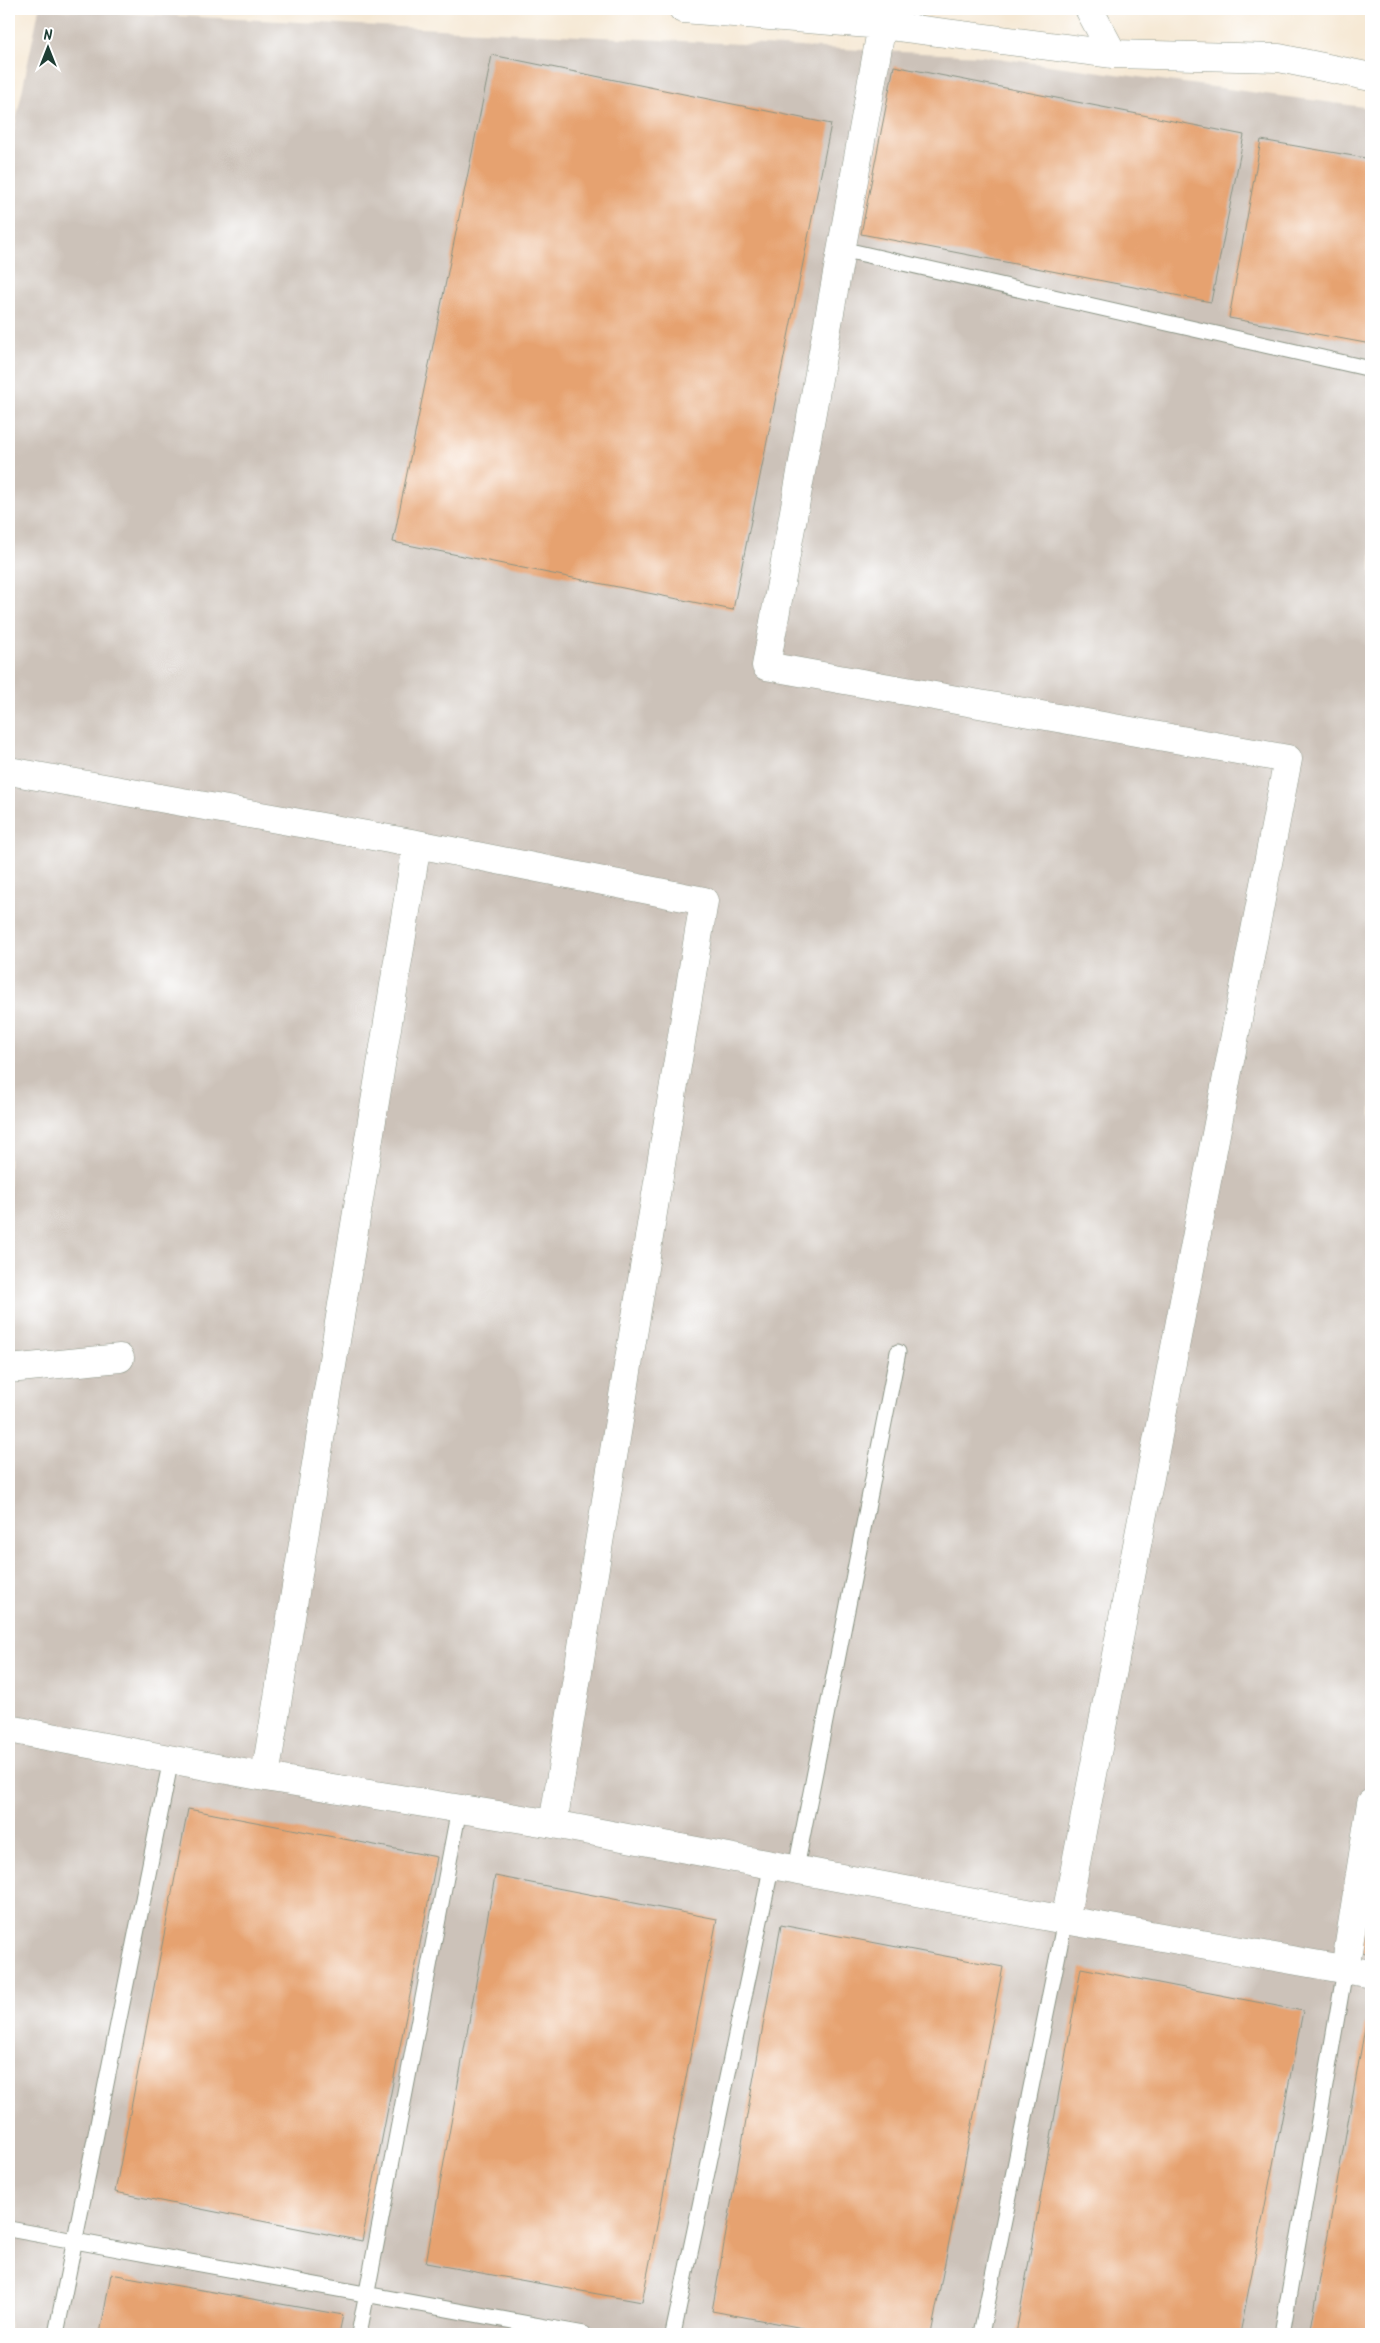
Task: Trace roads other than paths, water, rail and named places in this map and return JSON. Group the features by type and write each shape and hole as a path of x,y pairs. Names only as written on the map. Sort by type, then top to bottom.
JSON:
{"street":[{"path":"683,9 882,25 1113,54 1279,58 1371,77"},
{"path":"1089,9 1113,54"},
{"path":"882,25 766,666 1288,759 1065,1920"},
{"path":"9,771 416,844 704,901 553,1824"},
{"path":"265,1777 416,844"},
{"path":"9,1369 120,1358"},
{"path":"9,1729 265,1777 553,1824 1065,1920 1358,1972 1371,1804"}],"lane":[{"path":"841,249 1371,369"},
{"path":"672,2334 784,1866 898,1352"},
{"path":"56,2334 171,1759"},
{"path":"359,2334 459,1809"},
{"path":"981,2334 1065,1920"},
{"path":"1282,2334 1358,1972"},
{"path":"9,2229 584,2334"}]}
